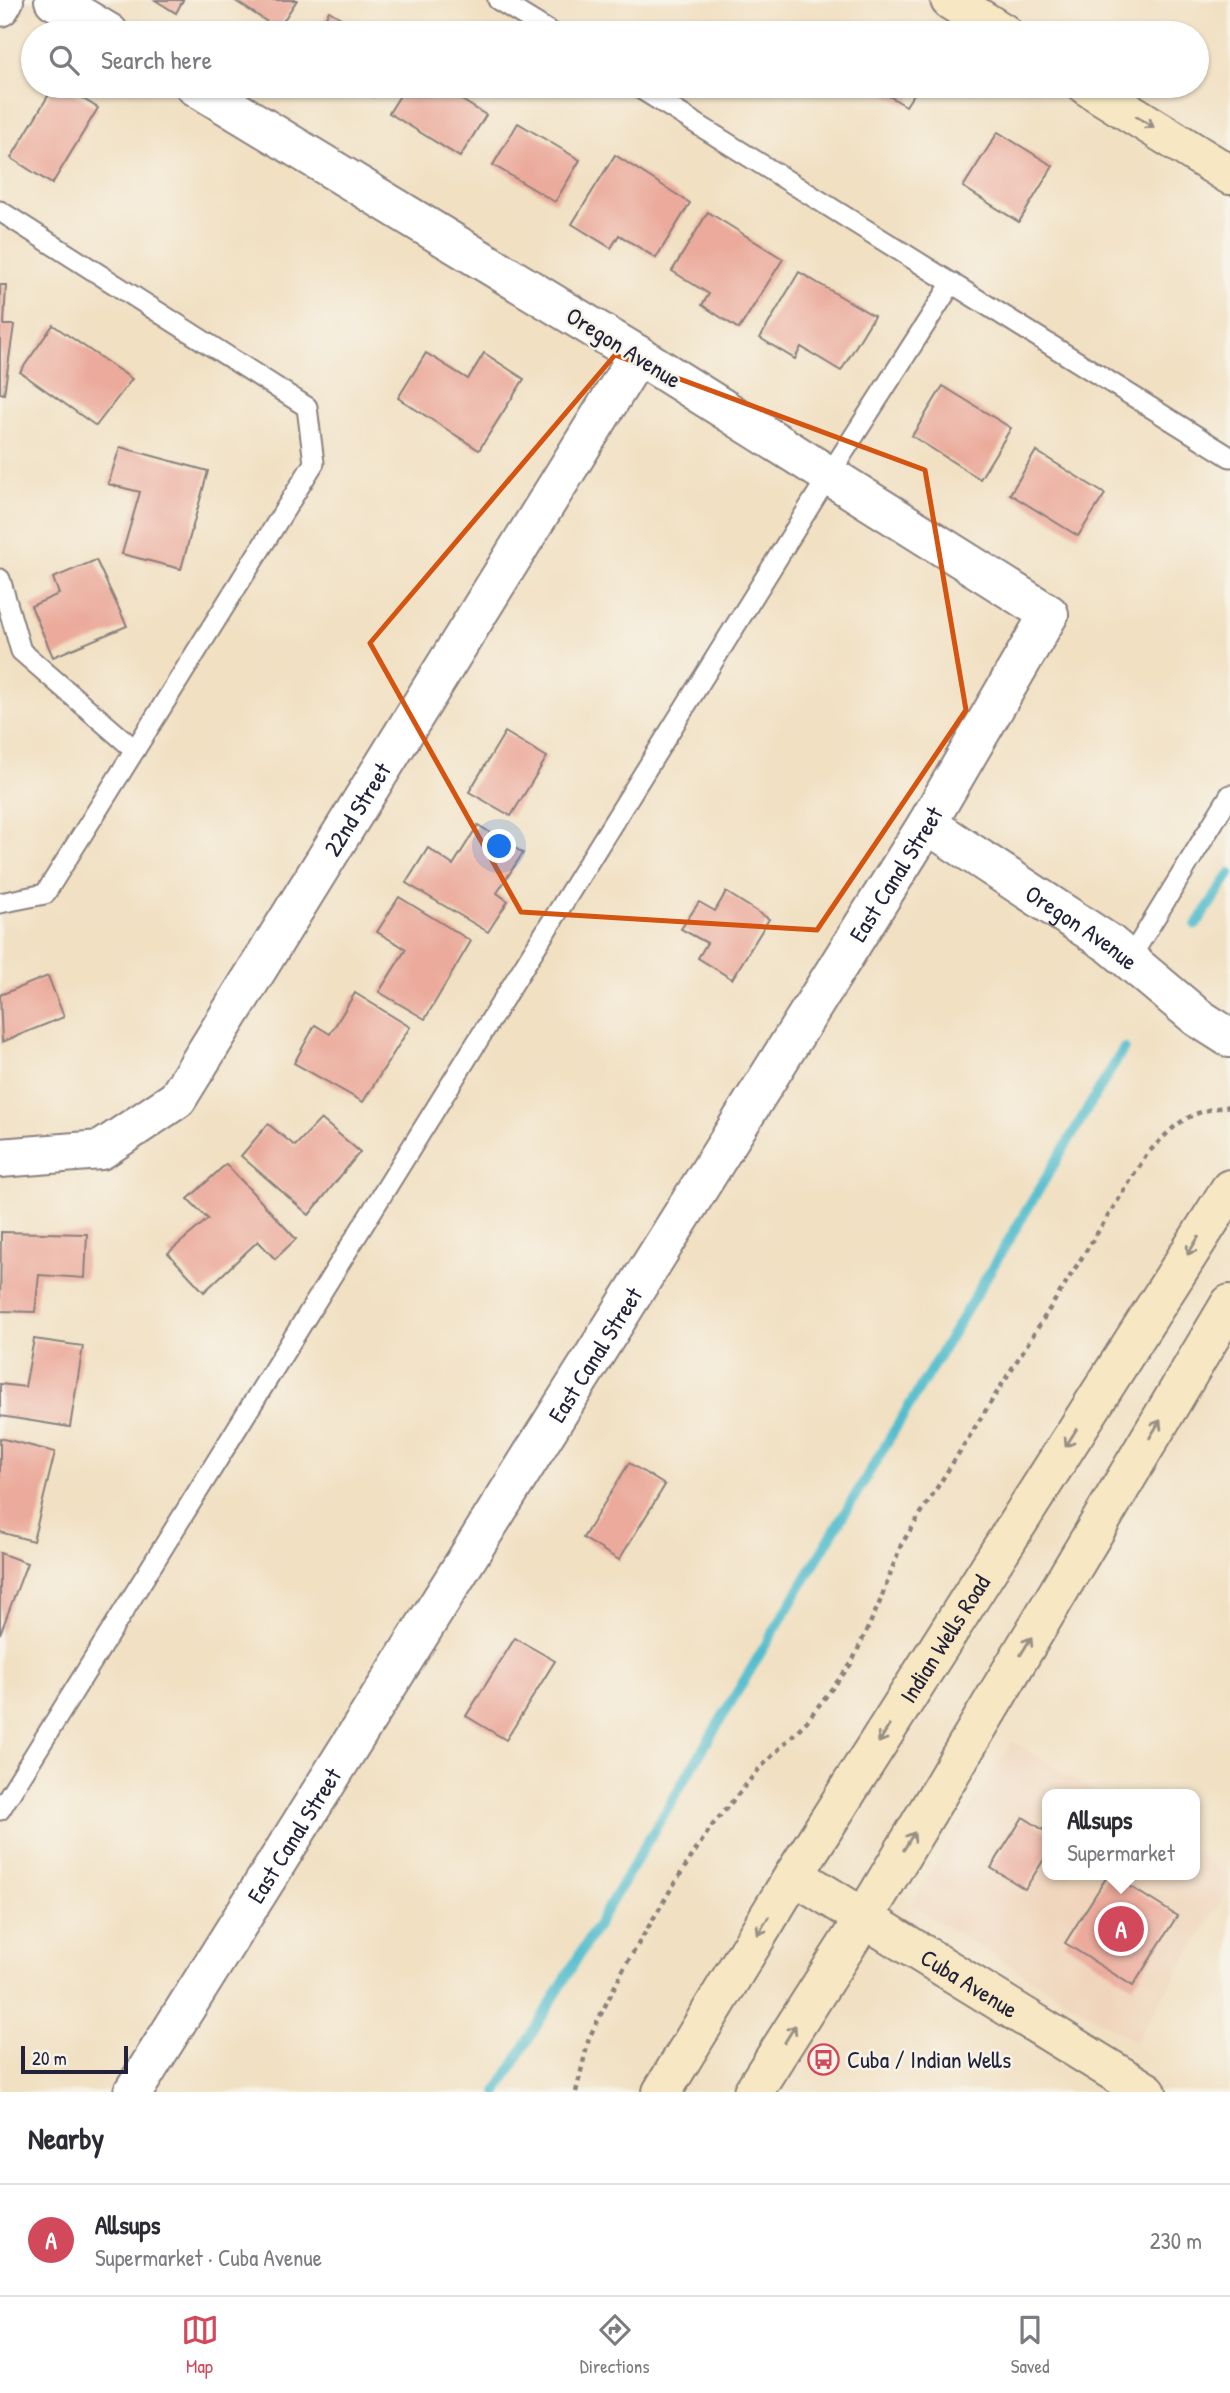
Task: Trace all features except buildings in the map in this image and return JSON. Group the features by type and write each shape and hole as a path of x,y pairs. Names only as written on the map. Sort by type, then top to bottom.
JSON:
{"main road":[{"path":"950,0 984,21"},
{"path":"1106,98 1230,175"},
{"name":"Indian Wells Road","path":"662,2092 794,1875 1230,1189"},
{"path":"753,2092 864,1918 1230,1304"},
{"name":"Cuba Avenue","path":"794,1875 1147,2092"}],"street":[{"path":"0,7 4,0"},
{"path":"54,0 89,21"},
{"name":"Oregon Avenue","path":"215,98 638,355 1049,614"},
{"name":"22nd Street","path":"0,1158 101,1150 177,1099 638,355"},
{"name":"East Canal Street","path":"133,2092 927,824 1049,614"},
{"name":"Oregon Avenue","path":"927,824 1110,944 1197,1017 1230,1038"}],"lane":[{"path":"498,0 532,21"},
{"path":"655,98 1230,457"},
{"path":"0,211 307,407 314,463 45,894 0,903"},
{"path":"0,1810 952,283"},
{"path":"0,579 21,652 135,750"},
{"path":"1129,960 1230,795"}],"path":[{"path":"576,2092 589,2038 624,1968 674,1884 711,1827 759,1769 806,1722 851,1664 879,1604 901,1545 1147,1154 1175,1124 1203,1110 1230,1106"}],"highlighted area":[{"path":"615,355 925,470 966,710 817,930 521,912 370,643"}],"shaded area":[{"path":"1012,1741 1090,1789 1042,1789 1042,1880 1200,1880 1200,1856 1230,1875 1230,1887 1135,2042 911,1905"}],"waterway":[{"path":"1196,925 1230,874"},
{"path":"497,2092 1124,1048"}],"place":[{"name":"Allsups","path":"1121,1929"},
{"name":"Cuba / Indian Wells","path":"824,2059"}]}
